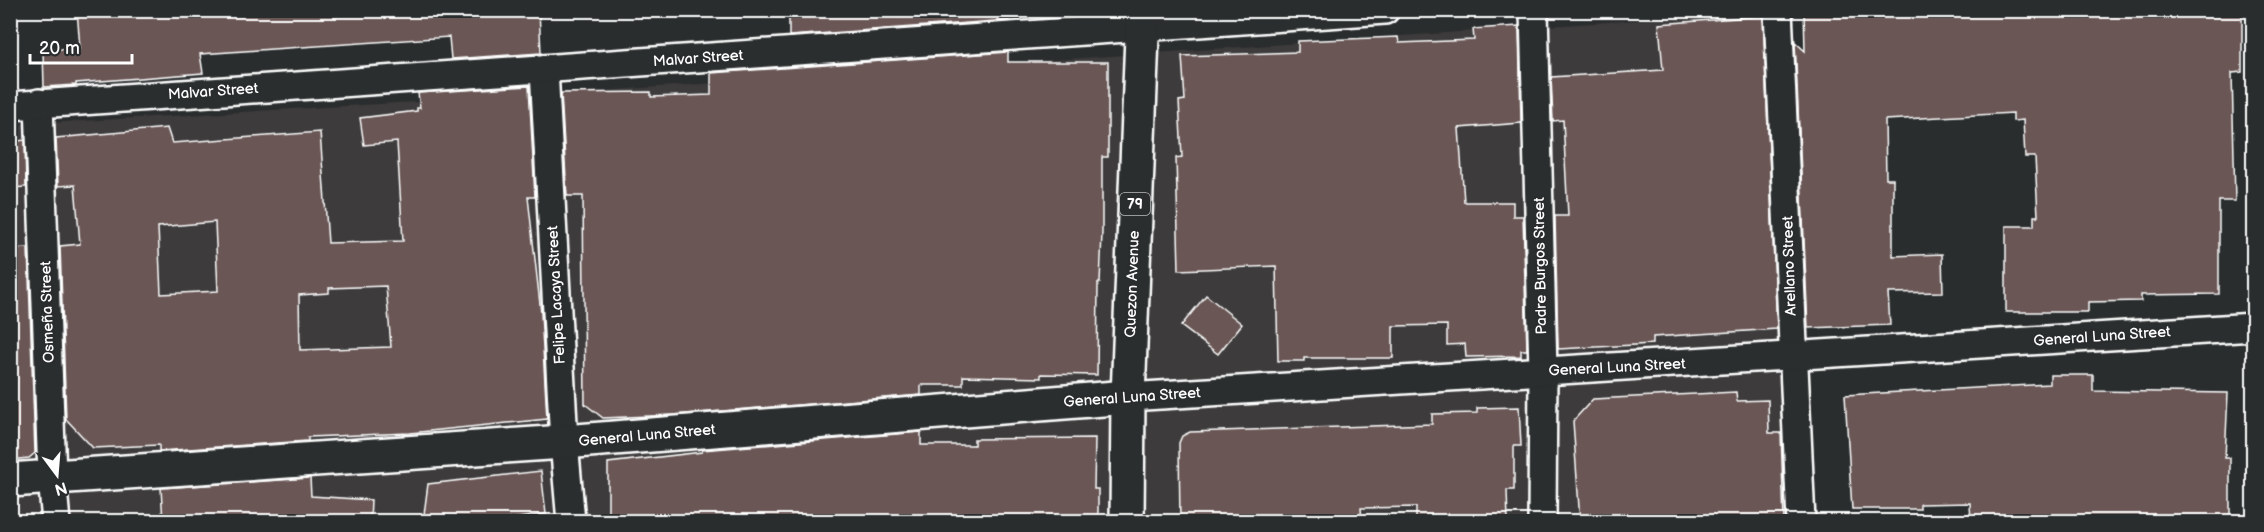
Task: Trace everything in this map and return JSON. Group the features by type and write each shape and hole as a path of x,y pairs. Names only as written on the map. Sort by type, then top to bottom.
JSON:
{"street":[{"name":"Malvar Street","path":"10,106 544,69 1142,19 1385,10"},
{"name":"Padre Burgos Street","path":"1534,10 1543,371 1542,522"},
{"name":"Arellano Street","path":"1778,10 1801,522"},
{"name":"Quezon Avenue","path":"1127,522 1128,397 1142,19"},
{"name":"Felipe Lacaya Street","path":"544,69 564,442 571,522"},
{"name":"Osmeña Street","path":"39,103 52,477 56,522"},
{"name":"General Luna Street","path":"10,480 564,442 1128,397 2253,327"}],"shaded area":[{"path":"1768,11 1780,363 1792,521 11,522 11,125 556,94"}],"building":[{"path":"77,10 418,10 418,13 448,10 539,10 541,53 451,59 449,37 200,54 203,73 44,87 43,50 80,48"},
{"path":"789,10 1010,10 1009,20 789,36"},
{"path":"1804,10 2242,10 2242,72 2232,73 2235,201 2219,201 2219,294 2141,295 2141,301 2088,302 2088,312 2006,312 2006,226 2034,226 2034,216 2038,216 2035,157 2025,157 2023,120 2013,121 2013,113 1885,120 1886,179 1893,179 1893,256 1942,254 1943,292 1888,293 1890,325 1808,328 1795,42 1805,51"},
{"path":"1763,16 1777,329 1653,337 1653,344 1558,349 1555,216 1568,216 1563,120 1553,121 1551,77 1663,70 1659,24"},
{"path":"1519,26 1521,123 1459,128 1464,202 1513,202 1513,216 1523,216 1527,350 1521,350 1521,356 1466,357 1465,344 1447,345 1447,325 1393,326 1393,358 1304,358 1304,361 1278,361 1276,266 1179,270 1176,158 1182,157 1179,101 1185,100 1182,56 1298,52 1298,41 1398,37 1399,43 1474,40 1473,29"},
{"path":"1008,52 1008,62 1108,62 1108,157 1102,157 1097,375 1041,374 1041,378 963,376 963,385 921,385 921,395 673,415 603,418 585,404 583,196 567,196 561,93 651,92 651,97 711,95 711,73"},
{"path":"529,86 535,197 528,197 541,313 547,419 410,433 308,437 308,441 159,451 159,445 93,448 66,419 60,246 80,244 75,185 58,186 56,138 167,128 172,143 320,132 328,243 403,241 397,142 364,145 360,118 417,111 417,108 420,108 418,93","holes":["215,222 218,291 161,294 158,227","386,286 391,347 300,350 299,295 329,293 329,288"]},
{"path":"25,140 26,187 10,188 10,142"},
{"path":"28,248 35,453 29,458 10,460 10,249"},
{"path":"1206,295 1242,324 1218,354 1181,326"},
{"path":"2050,375 2093,375 2093,391 2228,393 2225,458 2230,458 2230,522 1971,522 1970,503 1920,504 1920,509 1852,509 1845,395 2050,384"},
{"path":"1736,392 1737,401 1768,400 1769,433 1781,433 1784,522 1580,522 1573,421 1593,399"},
{"path":"1519,407 1521,446 1514,446 1514,490 1507,490 1508,522 1416,522 1416,507 1361,508 1362,522 1180,522 1179,443 1182,436 1190,432 1432,424 1432,414 1477,413 1477,408"},
{"path":"921,432 921,445 974,445 974,439 1095,438 1094,489 1098,489 1098,522 608,522 608,463 702,452 702,450"},
{"path":"541,471 546,514 490,522 423,522 428,484"},
{"path":"310,478 311,496 371,500 370,522 163,522 161,488"}]}
